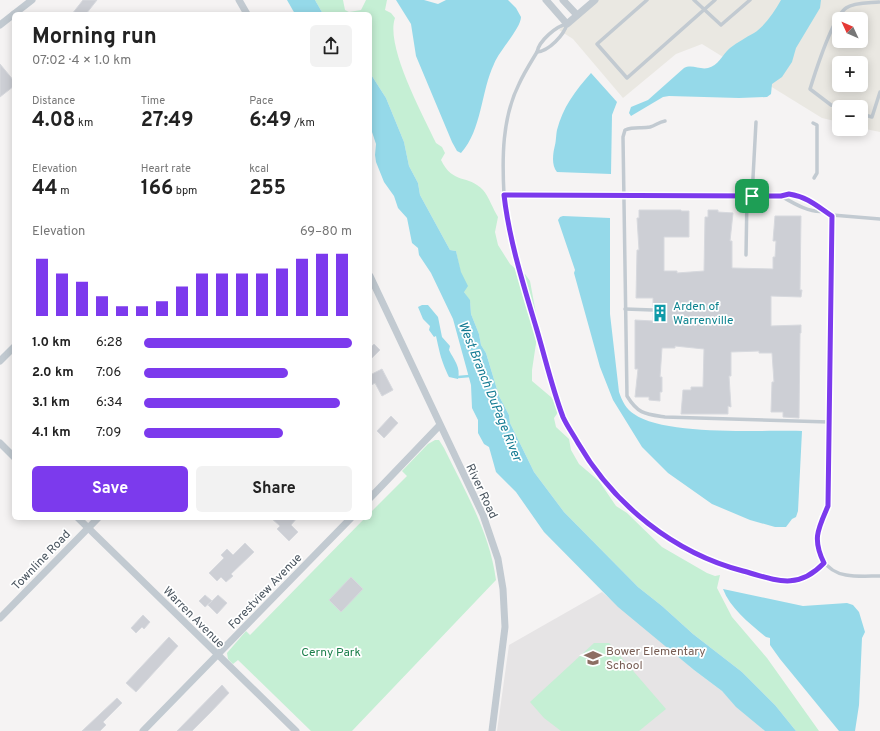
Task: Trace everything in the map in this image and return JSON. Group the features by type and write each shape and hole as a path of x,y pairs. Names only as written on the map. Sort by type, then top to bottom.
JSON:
{"street":[{"path":"239,0 246,12"},
{"path":"546,0 567,24 595,0"},
{"path":"563,0 577,16"},
{"path":"16,12 29,2"},
{"path":"0,25 12,16"},
{"name":"River Road","path":"372,280 439,426 483,515 492,538 501,574 505,627 492,731"},
{"path":"0,361 12,349"},
{"path":"372,496 439,426"},
{"path":"0,443 12,455"},
{"name":"Warren Avenue","path":"80,520 296,731"},
{"name":"Townline Road","path":"0,618 96,520"},
{"name":"Forestview Avenue","path":"143,731 218,656 349,520"}],"lane":[{"path":"647,0 597,44 627,78 715,0"},
{"path":"694,0 721,25 750,0"},
{"path":"832,105 810,90 832,31 844,9 851,5 879,2"},
{"path":"537,52 543,51 565,32 567,24 560,25 538,46 537,52 518,84 503,139 504,195 509,228 531,312 564,418 583,451 601,476 647,524 694,553 721,565 791,582 804,579 815,573 824,563"},
{"path":"868,116 872,117 880,92"},
{"path":"665,121 659,122 650,127 633,127 625,130 623,137 627,396 634,406 644,414 665,417 829,422"},
{"path":"752,196 756,122"},
{"path":"813,123 817,126 817,173 814,178"},
{"path":"504,195 781,196 789,194 798,195 819,205 832,216 880,219"},
{"path":"746,254 747,196"},
{"path":"781,196 811,210 818,212 825,211"},
{"path":"832,216 828,506 816,532 817,548 824,563 834,571 845,575 880,576"},
{"path":"625,309 653,310"}],"shaded area":[{"path":"593,0 880,0 880,132 868,129 868,100 832,100 832,120 822,118 702,44 676,54 623,98 573,39 559,30"},
{"name":"Bower Elementary School","path":"602,592 694,670 722,691 737,707 765,731 497,731 509,645"}],"green space":[{"path":"315,0 343,0 345,10 349,12 322,12"},
{"path":"366,0 387,0 385,10 391,13 395,18 393,30 395,45 400,62 415,99 436,143 442,147 445,153 441,160 451,173 472,182 483,190 498,217 495,232 498,245 510,264 518,271 525,274 530,281 537,319 537,337 532,370 532,381 551,397 557,405 559,411 554,418 556,427 569,439 571,450 579,464 599,481 616,506 627,513 662,547 707,573 715,576 720,575 717,588 732,617 767,658 819,731 796,731 775,705 742,672 693,634 638,587 564,512 534,472 510,423 509,415 499,396 486,353 481,345 479,334 471,314 470,301 464,292 456,251 450,250 420,195 418,183 409,166 404,142 386,98 372,76 372,12 349,12 361,10"},
{"name":"Cerny Park","path":"435,440 439,440 476,512 493,563 496,580 352,731 311,731 238,660 233,664 228,659 227,653 246,631 250,635 363,520 372,520 372,511 407,476 402,471 428,444"},
{"path":"594,643 609,643 666,709 639,731 561,731 544,718 530,702"}],"water":[{"path":"287,0 315,0 322,12 294,12"},
{"path":"396,0 424,0 438,4 446,0 508,0 516,8 521,17 514,33 494,64 486,86 473,133 468,144 461,153 457,151 452,142 416,56 411,24"},
{"path":"781,0 821,0 820,8 796,48 792,62 782,77 772,84 771,94 767,97 739,98 669,96 663,97 631,116 629,113 631,107 648,100 684,68 708,68 715,65 730,48 754,33 762,26 773,14"},
{"path":"591,73 617,102 612,115 611,174 557,172 553,162 553,155 557,130 570,100"},
{"name":"West Branch DuPage River","path":"372,76 386,98 404,142 409,166 418,183 420,195 450,250 456,251 461,272 468,286 464,292 470,300 471,314 479,334 481,345 486,353 499,396 509,415 510,423 534,472 564,512 638,587 693,634 742,672 775,705 796,731 765,731 736,707 722,691 694,670 618,607 544,532 516,492 496,472 489,447 484,444 478,433 478,420 472,408 471,385 453,319 431,273 419,255 418,248 412,243 407,218 398,208 394,196 384,182 376,162 376,144 372,132"},
{"path":"563,216 610,218 610,314 619,392 621,399 631,412 648,421 667,426 690,429 802,431 798,511 796,517 792,519 786,527 775,527 750,520 712,504 668,473 642,447 613,400 600,367 574,273 575,270 558,220"},
{"path":"428,305 438,317 442,337 450,346 449,350 458,367 458,379 449,377 441,357 436,336 434,337 429,330 430,326 423,319 418,307"},
{"path":"723,589 803,606 847,603 853,605 859,612 865,632 862,638 859,705 855,731 839,731 780,659 770,645 770,638 766,637 735,609 730,603"}],"building":[{"path":"83,0 97,0 88,12 74,12"},
{"path":"0,64 12,79 12,88 0,97"},
{"name":"Arden of Warrenville","path":"639,210 689,211 689,237 664,237 664,271 677,271 677,273 704,271 705,217 708,217 708,210 733,213 730,241 732,241 732,268 773,269 773,257 775,257 776,241 773,241 775,216 801,216 801,297 771,296 771,326 801,325 799,418 783,417 783,412 771,412 772,382 774,382 772,353 759,353 759,351 731,352 731,376 729,376 731,407 728,406 728,414 681,414 683,390 691,390 691,387 703,387 704,349 675,346 675,348 662,348 660,377 662,377 662,392 660,392 660,401 649,400 649,397 635,397 638,369 635,369 635,320 653,321 653,313 656,310 653,307 653,298 636,298 637,250 639,250 637,218 639,218"},
{"path":"374,344 380,350 372,358 372,346"},
{"path":"382,369 393,390 382,396 375,383 372,385 372,374"},
{"path":"391,416 398,423 384,438 377,431"},
{"path":"273,520 295,520 291,525 298,532 289,541 277,529 280,526"},
{"path":"245,543 254,552 231,574 233,576 226,582 221,577 217,581 209,573 224,558 221,555 227,549 233,555"},
{"path":"351,577 363,589 341,612 329,600"},
{"path":"205,595 212,601 205,607 199,601"},
{"path":"218,595 227,603 217,614 208,605"},
{"path":"143,615 150,622 144,629 142,627 136,633 131,628"},
{"path":"169,637 178,646 136,692 126,683"},
{"path":"222,685 229,693 209,714 192,731 177,731"},
{"path":"117,698 122,703 103,722 106,725 100,731 82,731"}],"waterway":[{"name":"West Branch DuPage River","path":"458,377 470,376"}],"place":[{"name":"Arden of Warrenville","path":"660,313"},
{"name":"Bower Elementary School","path":"593,658"}],"route":[{"path":"504,195 752,196 798,195 819,205 832,216 828,506 816,532 818,553 824,563 815,573 804,579 791,582 721,565 694,553 647,524 601,476 583,451 564,418 531,312 509,228 504,195"}]}
